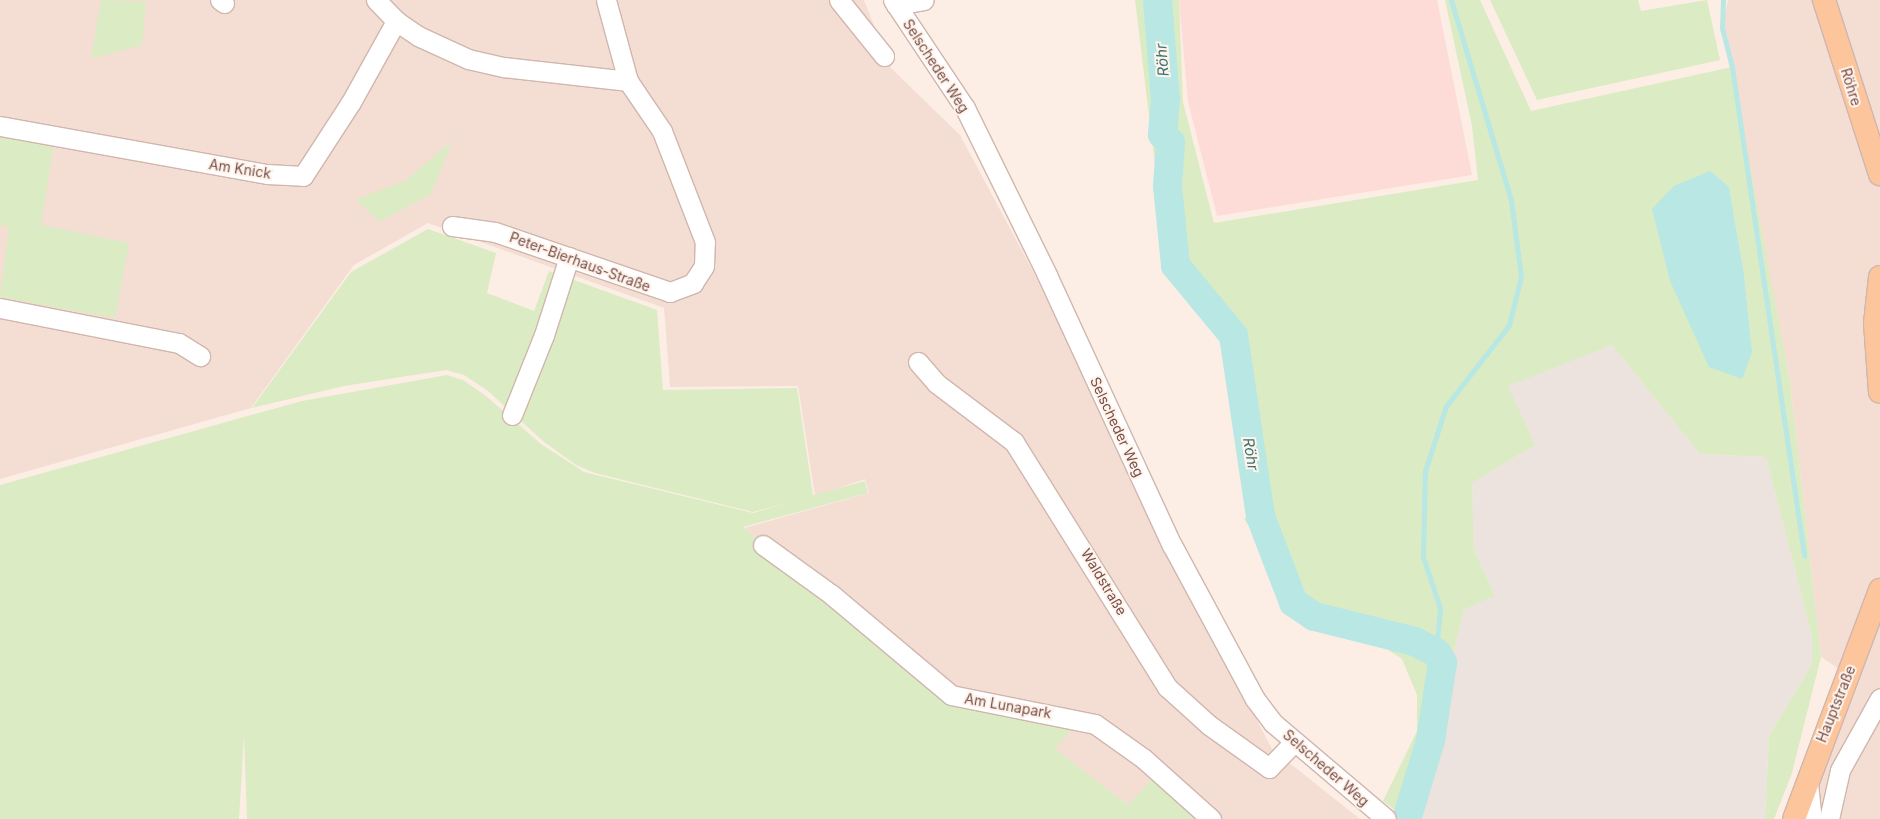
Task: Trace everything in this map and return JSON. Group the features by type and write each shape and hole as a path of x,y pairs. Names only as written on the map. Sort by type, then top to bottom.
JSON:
{"main road":[{"name":"Röhre","path":"1824,0 1880,174"},
{"path":"1880,278 1875,323 1880,392"},
{"name":"Hauptstraße","path":"1794,819 1880,590"}],"street":[{"path":"376,0 396,21 440,48 468,59 504,67 628,80 606,0"},
{"path":"839,0 884,56"},
{"path":"894,2 924,0"},
{"name":"Selscheder Weg","path":"894,2 965,108 1047,275 1172,545 1255,700 1273,723 1295,741 1365,813 1386,819"},
{"name":"Am Knick","path":"0,126 267,174 303,176 351,102 396,21"},
{"name":"Peter-Bierhaus-Straße","path":"452,226 495,232 670,292 693,283 704,266 705,242 691,199 662,130 628,80"},
{"path":"512,416 544,336 569,258"},
{"path":"0,308 179,342 200,356"},
{"name":"Waldstraße","path":"918,362 936,383 1014,442 1167,686 1209,725 1269,768 1295,741"},
{"name":"Am Lunapark","path":"763,545 832,595 951,695 1095,724 1144,759 1211,819"},
{"path":"1829,819 1840,770 1880,698"},
{"path":"1808,779 1812,819"}],"shaded area":[{"path":"0,0 864,0 891,68 960,135 1035,275 1147,510 1272,749 1360,819 1201,819 1128,805 1054,749 1076,723 992,707 932,678 744,528 869,493 865,479 815,496 798,386 670,387 664,308 428,223 354,265 251,408 0,479"},
{"path":"1179,0 1437,0 1472,175 1217,216 1188,102"},
{"path":"1728,0 1880,0 1880,819 1794,819 1848,675 1821,657 1790,382 1722,28"},
{"path":"1612,345 1700,454 1766,457 1812,637 1812,664 1769,736 1765,819 1413,819 1464,608 1495,596 1474,549 1472,483 1535,445 1507,386"}],"green space":[{"path":"101,0 146,2 142,45 91,59"},
{"path":"1135,0 1179,0 1183,102 1214,223 1478,180 1472,126 1445,0 1480,0 1531,111 1732,67 1790,382 1821,657 1792,773 1774,819 1765,819 1769,736 1812,664 1812,637 1766,457 1700,454 1612,345 1508,386 1535,445 1472,483 1474,549 1495,596 1464,609 1413,819 1407,819 1383,801 1417,731 1417,695 1402,659 1365,635 1302,604 1244,519 1253,509 1224,340 1168,272","holes":["1729,187 1744,274 1752,352"]},
{"path":"1490,0 1638,0 1641,11 1707,0 1720,60 1537,100"},
{"path":"0,135 54,144 41,225 129,243 115,318 0,297 9,228 0,225"},
{"path":"452,141 431,194 379,222 356,199 405,181"},
{"path":"428,229 496,253 487,293 534,311 549,271 657,310 663,390 797,388 813,495 865,481 868,493 743,527 946,697 1077,723 1055,749 1128,805 1155,776 1201,819 247,819 244,735 239,819 0,819 0,485 302,401 447,375 463,380 486,396 541,444 584,472 753,513 792,502 753,512 595,473 576,465 543,441 488,391 464,375 446,370 344,386 252,408 351,272"}],"water":[{"path":"1710,171 1729,187 1744,274 1752,352 1742,379 1709,367 1670,281 1652,209 1674,186"}],"waterway":[{"name":"Röhr","path":"1157,0 1165,99 1162,134 1170,142 1167,186 1175,265 1233,335 1260,516 1293,602 1314,616 1414,641 1436,652 1442,662 1430,740 1406,819"},
{"path":"1436,652 1440,608 1423,557 1425,471 1446,406 1509,325 1521,277 1511,200 1451,0"},
{"path":"1723,0 1722,28 1732,67 1804,556"}]}
